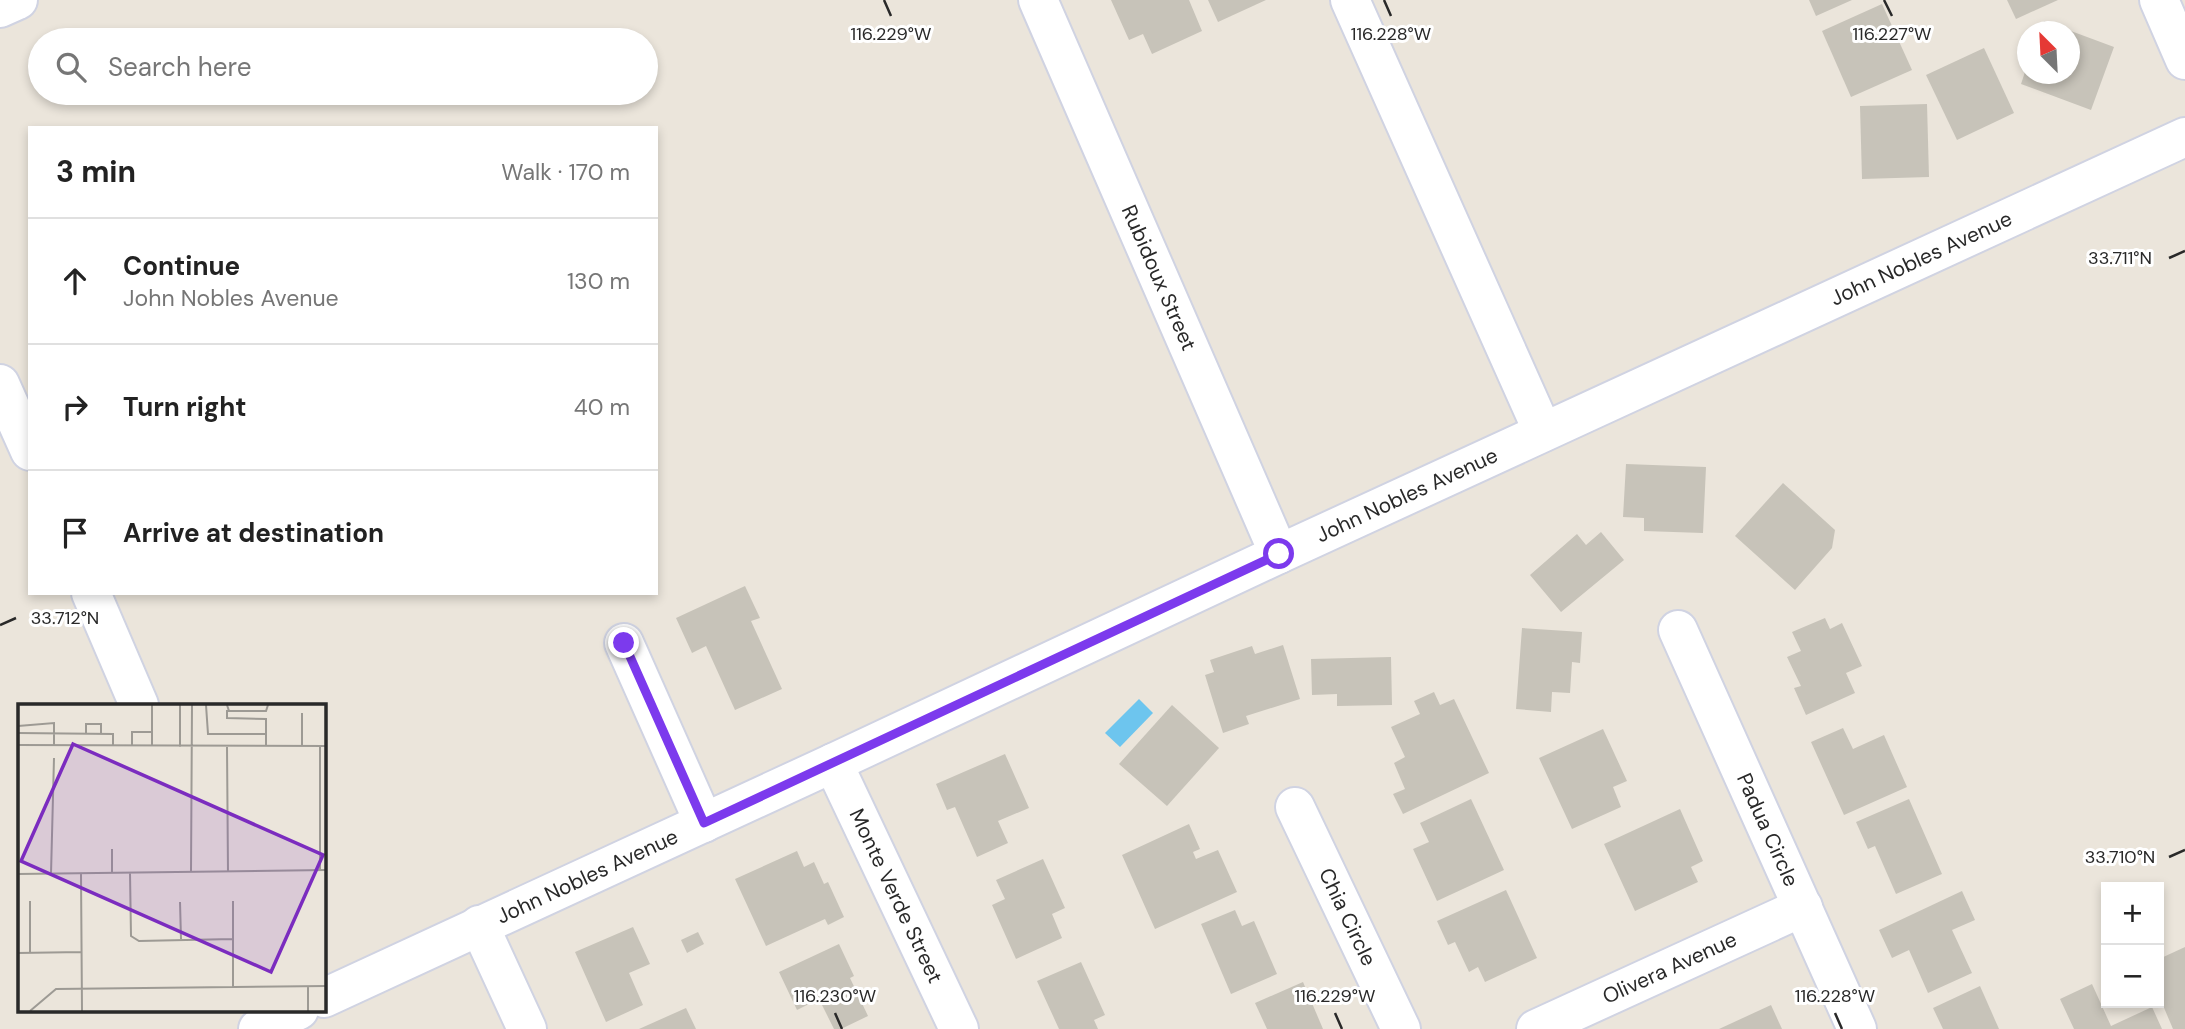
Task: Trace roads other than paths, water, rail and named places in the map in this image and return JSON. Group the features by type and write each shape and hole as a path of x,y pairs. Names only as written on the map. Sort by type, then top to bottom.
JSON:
{"street":[{"path":"0,8 18,0"},
{"name":"Rubidoux Street","path":"1038,0 1279,554"},
{"path":"1350,0 1543,432"},
{"path":"2158,0 2185,60"},
{"name":"John Nobles Avenue","path":"326,997 2185,137"},
{"path":"0,384 28,447"},
{"path":"92,595 139,704"},
{"name":"Padua Circle","path":"1678,630 1857,1029"},
{"path":"624,643 704,823"},
{"name":"Monte Verde Street","path":"833,763 959,1029"},
{"name":"Chia Circle","path":"1295,807 1402,1029"},
{"name":"Olivera Avenue","path":"1536,1029 1803,907"},
{"path":"480,925 527,1029"},
{"path":"257,1022 292,1012"}],"water":[{"path":"1139,699 1153,713 1120,747 1105,733"}]}
